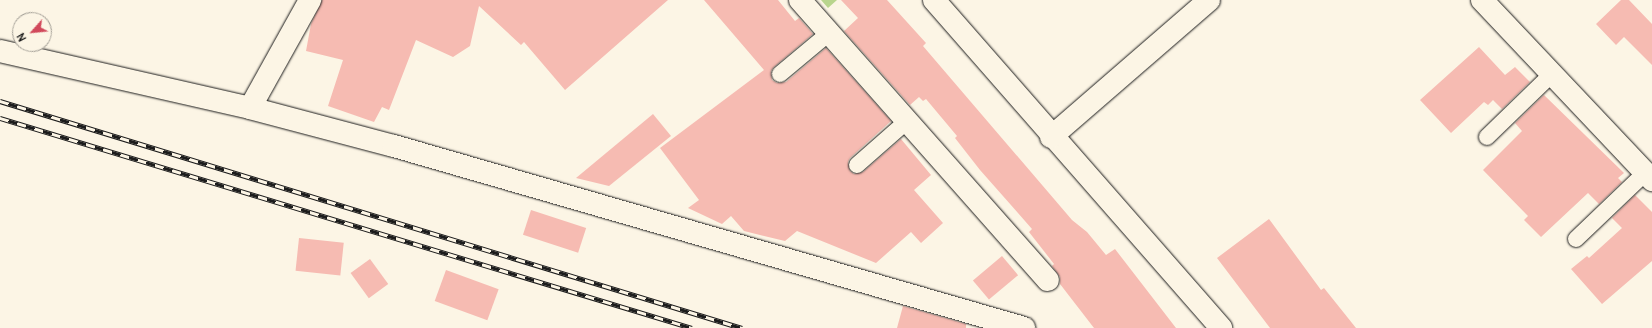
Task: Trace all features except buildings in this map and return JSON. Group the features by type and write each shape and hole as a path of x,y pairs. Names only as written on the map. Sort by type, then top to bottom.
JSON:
{"street":[{"path":"250,108 310,0"},
{"path":"800,0 1048,280"},
{"path":"934,0 1051,137 1221,328"},
{"path":"1051,137 1209,0"},
{"path":"1482,0 1649,176"},
{"path":"0,50 250,108 394,146 1024,328"}],"lane":[{"path":"780,74 829,33"},
{"path":"1486,137 1552,74"},
{"path":"857,165 907,121"},
{"path":"1576,239 1649,176"}],"green space":[{"path":"821,0 837,0 828,8"}],"railway":[{"path":"0,101 742,328"},
{"path":"0,118 692,328"}]}
